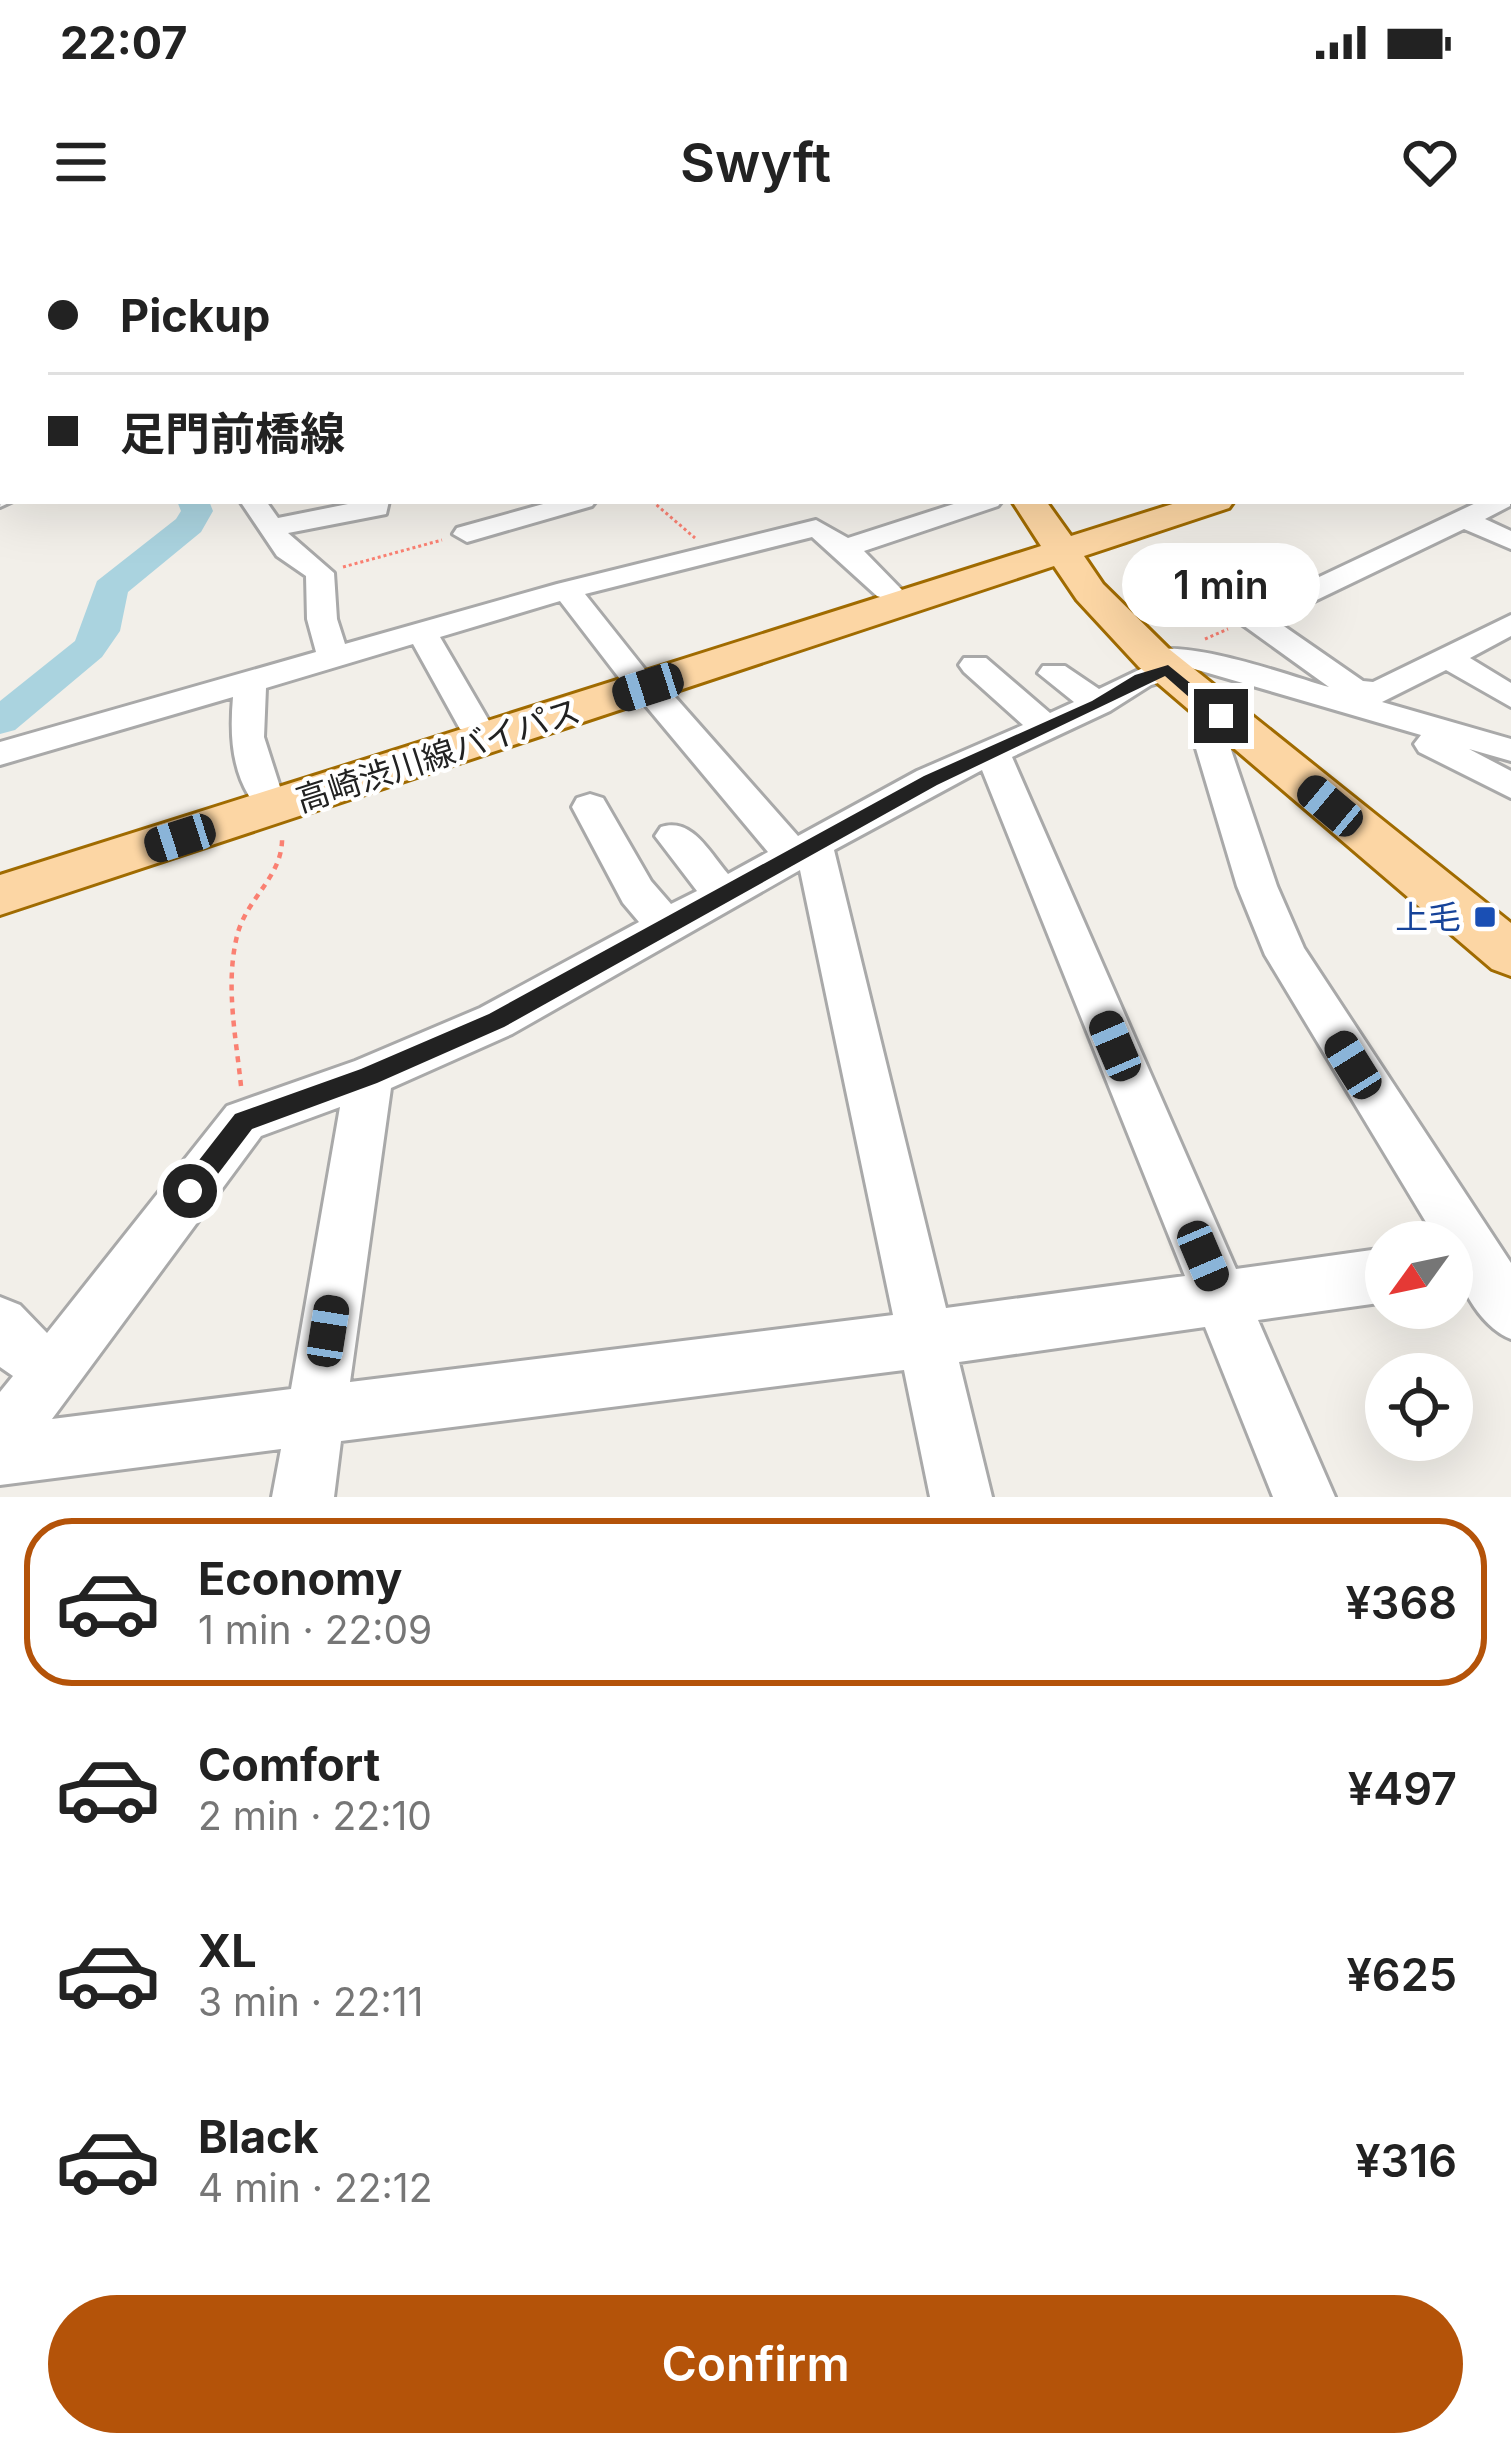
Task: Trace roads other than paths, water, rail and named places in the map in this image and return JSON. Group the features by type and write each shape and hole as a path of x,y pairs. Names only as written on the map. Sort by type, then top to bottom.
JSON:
{"main road":[{"name":"高崎渋川線バイパス","path":"0,896 472,721 639,679 1048,530 1149,504"},
{"name":"高崎渋川線バイパス","path":"0,869 266,798 639,679 1048,530 1200,504"},
{"path":"1048,530 1090,592 1161,664 1511,954"}],"street":[{"path":"257,504 287,550 320,573 322,620 334,660"},
{"path":"275,526 377,508 376,504"},
{"path":"467,533 573,504"},
{"path":"844,548 979,504"},
{"path":"1495,504 1254,619 1354,690 1378,693 1511,624"},
{"path":"1466,520 1511,541"},
{"path":"0,754 567,590 817,528 887,590"},
{"path":"567,590 639,679 804,850 962,1497"},
{"path":"422,632 472,721"},
{"path":"1449,658 1511,697"},
{"path":"0,1439 244,1121 369,1076 496,1021 992,751 1098,704 1161,664 1193,659 1511,750"},
{"path":"975,665 1046,727"},
{"path":"1054,673 1098,704"},
{"path":"250,685 248,736 266,798"},
{"path":"1221,716 1209,735 1257,886 1286,955 1440,1221"},
{"path":"1405,719 1422,738 1511,786"},
{"path":"992,751 1304,1497"},
{"path":"590,807 637,892 667,927"},
{"path":"674,836 723,895"},
{"path":"303,1497 369,1076"},
{"path":"1473,1272 1511,1312"},
{"path":"0,1455 926,1340 1365,1278"},
{"path":"0,1325 24,1352 57,1365"}],"waterway":[{"path":"0,721 89,649 101,631 110,589 189,525 197,511 194,504"}],"place":[{"name":"上毛","path":"1485,917"}]}
